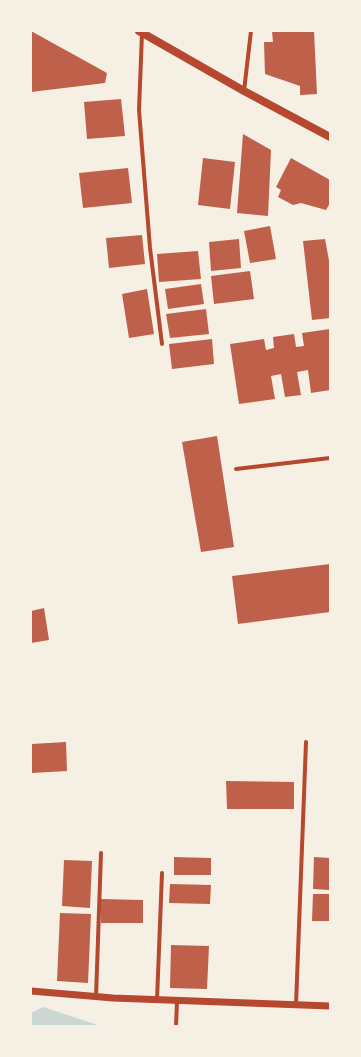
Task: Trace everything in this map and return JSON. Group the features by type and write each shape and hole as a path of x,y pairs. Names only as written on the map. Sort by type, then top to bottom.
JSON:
{"main road":[{"path":"141,32 244,91 330,137"}],"street":[{"path":"244,91 251,31"},
{"path":"141,32 139,110 150,248 162,344"},
{"path":"236,469 330,458"},
{"path":"296,1005 306,742"},
{"path":"96,997 101,853"},
{"path":"157,1000 162,873"},
{"path":"31,991 96,997 330,1006"},
{"path":"176,1026 177,1001"}],"shaded area":[{"path":"43,1007 98,1026 31,1026 31,1013"}],"building":[{"path":"31,31 107,73 105,83 31,92"},
{"path":"272,31 314,31 317,94 300,95 300,86 265,74 264,42 273,42"},
{"path":"121,99 125,136 87,139 84,102"},
{"path":"243,134 271,150 268,216 237,213"},
{"path":"203,158 235,162 230,209 198,205"},
{"path":"291,158 330,180 330,203 326,210 301,203 293,205 278,197 281,190 276,187"},
{"path":"128,168 132,203 83,208 79,173"},
{"path":"270,226 276,259 250,263 244,231"},
{"path":"142,235 145,264 109,268 106,238"},
{"path":"239,239 241,268 211,271 209,242"},
{"path":"325,239 330,266 330,318 312,320 303,241"},
{"path":"198,251 201,279 159,282 157,254"},
{"path":"250,271 254,299 214,304 211,276"},
{"path":"201,284 204,304 168,309 165,289"},
{"path":"147,289 154,334 129,338 122,294"},
{"path":"206,309 209,334 170,338 166,314"},
{"path":"330,329 330,390 311,393 308,370 297,372 301,395 285,397 281,374 271,376 275,399 239,404 230,344 264,339 266,350 274,348 273,337 294,334 296,347 304,346 302,333"},
{"path":"212,339 214,364 172,369 169,344"},
{"path":"217,436 234,547 201,552 182,442"},
{"path":"330,564 330,612 238,624 232,576"},
{"path":"44,608 49,640 31,643 31,611"},
{"path":"66,742 67,771 32,773 31,744"},
{"path":"226,781 294,782 294,809 227,809"},
{"path":"174,857 211,858 211,875 174,875"},
{"path":"314,857 330,858 330,890 313,889"},
{"path":"64,860 92,861 90,908 62,906"},
{"path":"170,884 211,885 210,904 169,903"},
{"path":"313,894 330,894 330,921 312,921"},
{"path":"101,899 143,900 143,923 101,923"},
{"path":"60,913 91,914 88,983 57,981"},
{"path":"171,945 209,946 207,989 170,988"}]}
